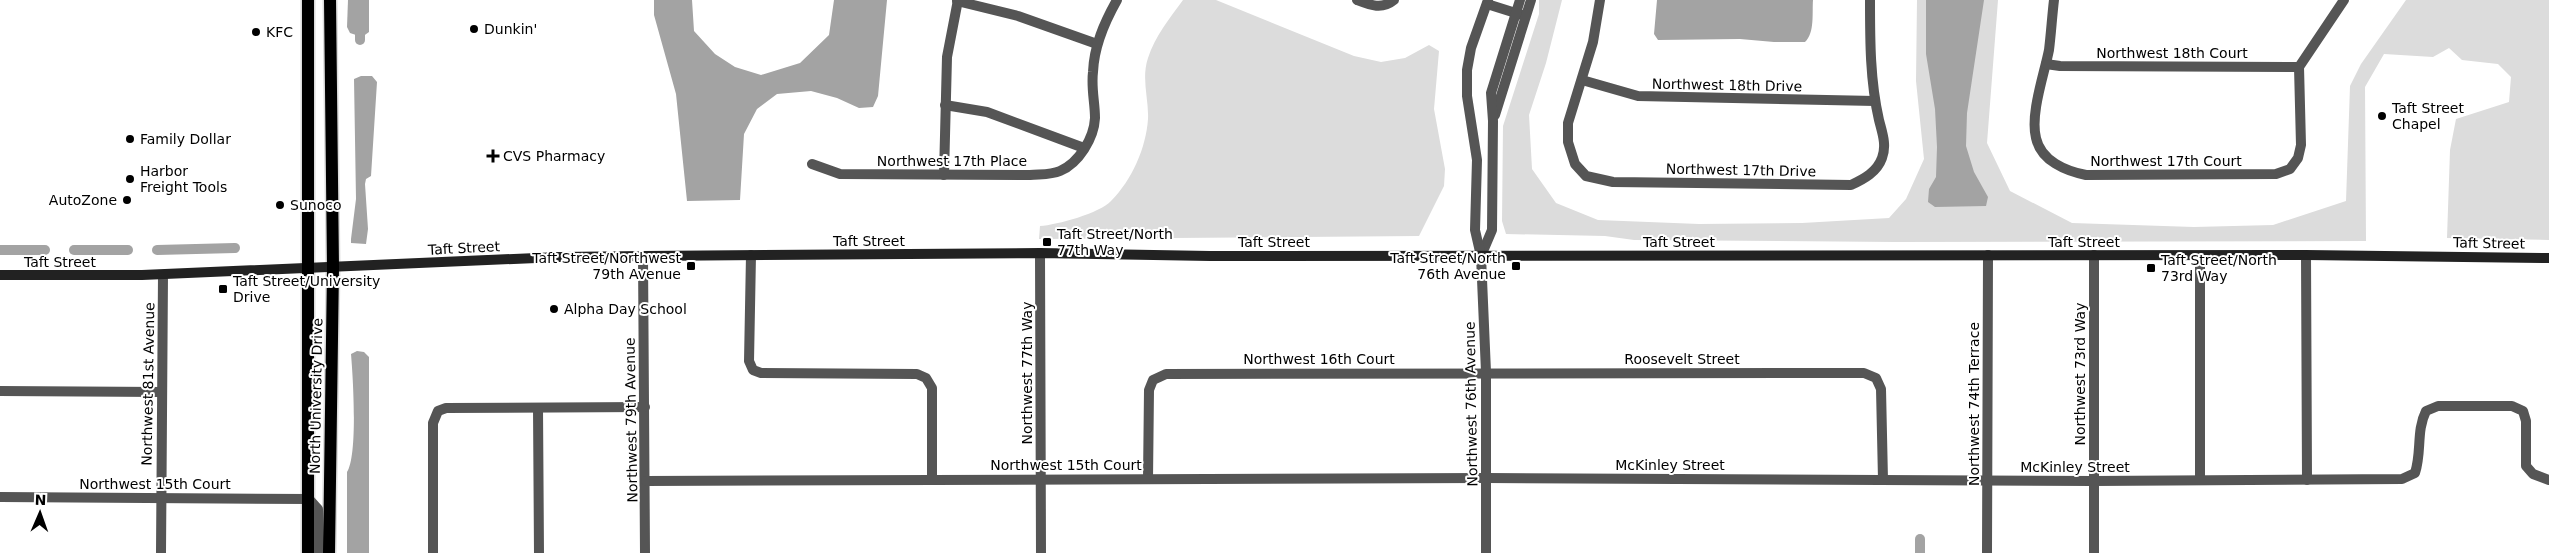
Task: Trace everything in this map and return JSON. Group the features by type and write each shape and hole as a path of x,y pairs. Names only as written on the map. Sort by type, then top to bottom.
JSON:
{"main road":[{"name":"North University Drive","path":"308,0 308,553"},
{"name":"North University Drive","path":"329,553 333,268 330,0"}],"street":[{"path":"944,175 947,57 958,0 1025,18 1097,44"},
{"name":"Northwest 17th Place","path":"812,164 840,174 944,175 1051,173 1070,166 1084,148 1094,125 1093,72 1097,44 1116,0"},
{"path":"1357,0 1377,7 1387,5 1394,0"},
{"name":"Northwest 76th Avenue","path":"1481,256 1492,230 1493,121 1491,93 1520,0"},
{"name":"Northwest 76th Avenue","path":"1493,121 1528,16 1531,0"},
{"path":"1582,80 1593,42 1600,0"},
{"path":"1870,0 1871,61 1875,101"},
{"path":"2046,64 2054,0"},
{"path":"2299,67 2344,0"},
{"path":"1488,2 1528,16"},
{"name":"Northwest 76th Avenue","path":"1486,553 1486,372 1481,256 1475,230 1477,160 1467,96 1467,70 1472,48 1488,2"},
{"name":"Northwest 18th Court","path":"2046,64 2060,66 2299,67"},
{"name":"Northwest 17th Court","path":"2046,64 2035,118 2036,139 2046,157 2066,171 2086,175 2276,174 2290,170 2298,158 2301,145 2299,67"},
{"name":"Northwest 18th Drive","path":"1582,80 1638,96 1875,101"},
{"name":"Northwest 17th Drive","path":"1582,80 1568,123 1568,142 1575,164 1586,176 1613,182 1851,184 1862,180 1875,171 1882,158 1884,139 1875,101"},
{"path":"945,105 987,112 1084,148"},
{"name":"Taft Street","path":"0,275 163,275 559,257 1040,253 1481,256 2306,255 2549,258"},
{"name":"Northwest 77th Way","path":"1040,253 1041,553"},
{"path":"751,255 750,361 753,370 761,373 917,374 926,378 932,388 932,478"},
{"name":"Northwest 74th Terrace","path":"1987,553 1988,255"},
{"name":"Northwest 73rd Way","path":"2094,255 2094,553"},
{"path":"2306,255 2307,480"},
{"name":"Northwest 79th Avenue","path":"643,256 645,553"},
{"path":"2200,256 2200,480"},
{"name":"Northwest 81st Avenue","path":"161,553 163,275"},
{"name":"Roosevelt Street","path":"1486,372 1864,373 1876,378 1881,390 1883,480"},
{"name":"Northwest 16th Court","path":"1148,479 1149,390 1153,380 1166,374 1486,372"},
{"path":"0,391 161,392"},
{"name":"McKinley Street","path":"1486,478 2094,481 2402,479 2415,473 2420,460 2420,424 2426,411 2438,406 2512,406 2524,411 2526,421 2526,466 2533,474 2549,480"},
{"path":"433,553 433,423 438,411 446,408 645,407"},
{"path":"538,408 539,553"},
{"name":"Northwest 15th Court","path":"646,481 932,478 1041,480 1486,478"},
{"name":"Northwest 15th Court","path":"0,497 309,499"},
{"name":"North University Drive","path":"309,499 318,508 319,553"}],"shaded area":[{"path":"348,0 369,0 369,32 362,37 350,33 347,27"},
{"path":"654,0 692,0 694,31 715,54 735,67 761,75 800,63 829,35 834,0 887,0 878,96 873,107 859,108 837,98 811,91 777,94 757,109 744,134 740,200 687,201 676,94 654,15"},
{"path":"1183,0 1216,0 1354,56 1381,62 1405,58 1429,45 1439,51 1434,109 1445,169 1444,186 1419,236 1039,239 1040,226 1078,218 1098,210 1119,193 1137,163 1147,130 1148,111 1145,74 1148,58 1168,20"},
{"path":"1539,0 1562,0 1546,63 1529,115 1532,169 1556,203 1598,220 1699,224 1802,223 1889,218 1906,199 1924,159 1916,81 1917,0 1998,0 1987,143 2010,191 2072,223 2194,227 2273,225 2346,201 2350,86 2361,64 2406,0 2549,0 2549,240 2447,238 2450,150 2456,119 2509,102 2511,77 2498,64 2462,60 2449,48 2433,57 2384,54 2365,87 2366,241 1895,242 1634,240 1605,236 1506,234 1502,221 1503,126 1539,14"},
{"path":"1657,0 1813,0 1812,28 1805,42 1740,39 1658,40 1654,34"},
{"path":"1926,0 1984,0 1967,113 1966,146 1974,172 1988,197 1986,206 1935,207 1928,202 1929,189 1936,177 1937,147 1935,109 1926,54"},
{"path":"361,76 372,76 377,82 371,176 366,179 365,184 368,229 366,244 351,243 356,199 354,79"},
{"path":"357,351 364,352 369,357 369,553 347,553 347,472 353,449 354,433 351,354"}],"waterway":[{"path":"360,0 360,40"},
{"path":"157,250 235,248"},
{"path":"0,250 45,250"},
{"path":"74,250 128,250"},
{"path":"1920,539 1920,553"}],"place":[{"name":"Dunkin'","path":"474,29"},
{"name":"KFC","path":"256,32"},
{"name":"Taft Street Chapel","path":"2382,116"},
{"name":"Family Dollar","path":"130,139"},
{"name":"CVS Pharmacy","path":"493,156"},
{"name":"Harbor Freight Tools","path":"130,179"},
{"name":"AutoZone","path":"127,200"},
{"name":"Sunoco","path":"280,205"},
{"name":"Taft Street/North 77th Way","path":"1047,242"},
{"name":"Taft Street/Northwest 79th Avenue","path":"691,266"},
{"name":"Taft Street/North 76th Avenue","path":"1516,266"},
{"name":"Taft Street/North 73rd Way","path":"2151,268"},
{"name":"Taft Street/University Drive","path":"223,289"},
{"name":"Alpha Day School","path":"554,309"}]}
